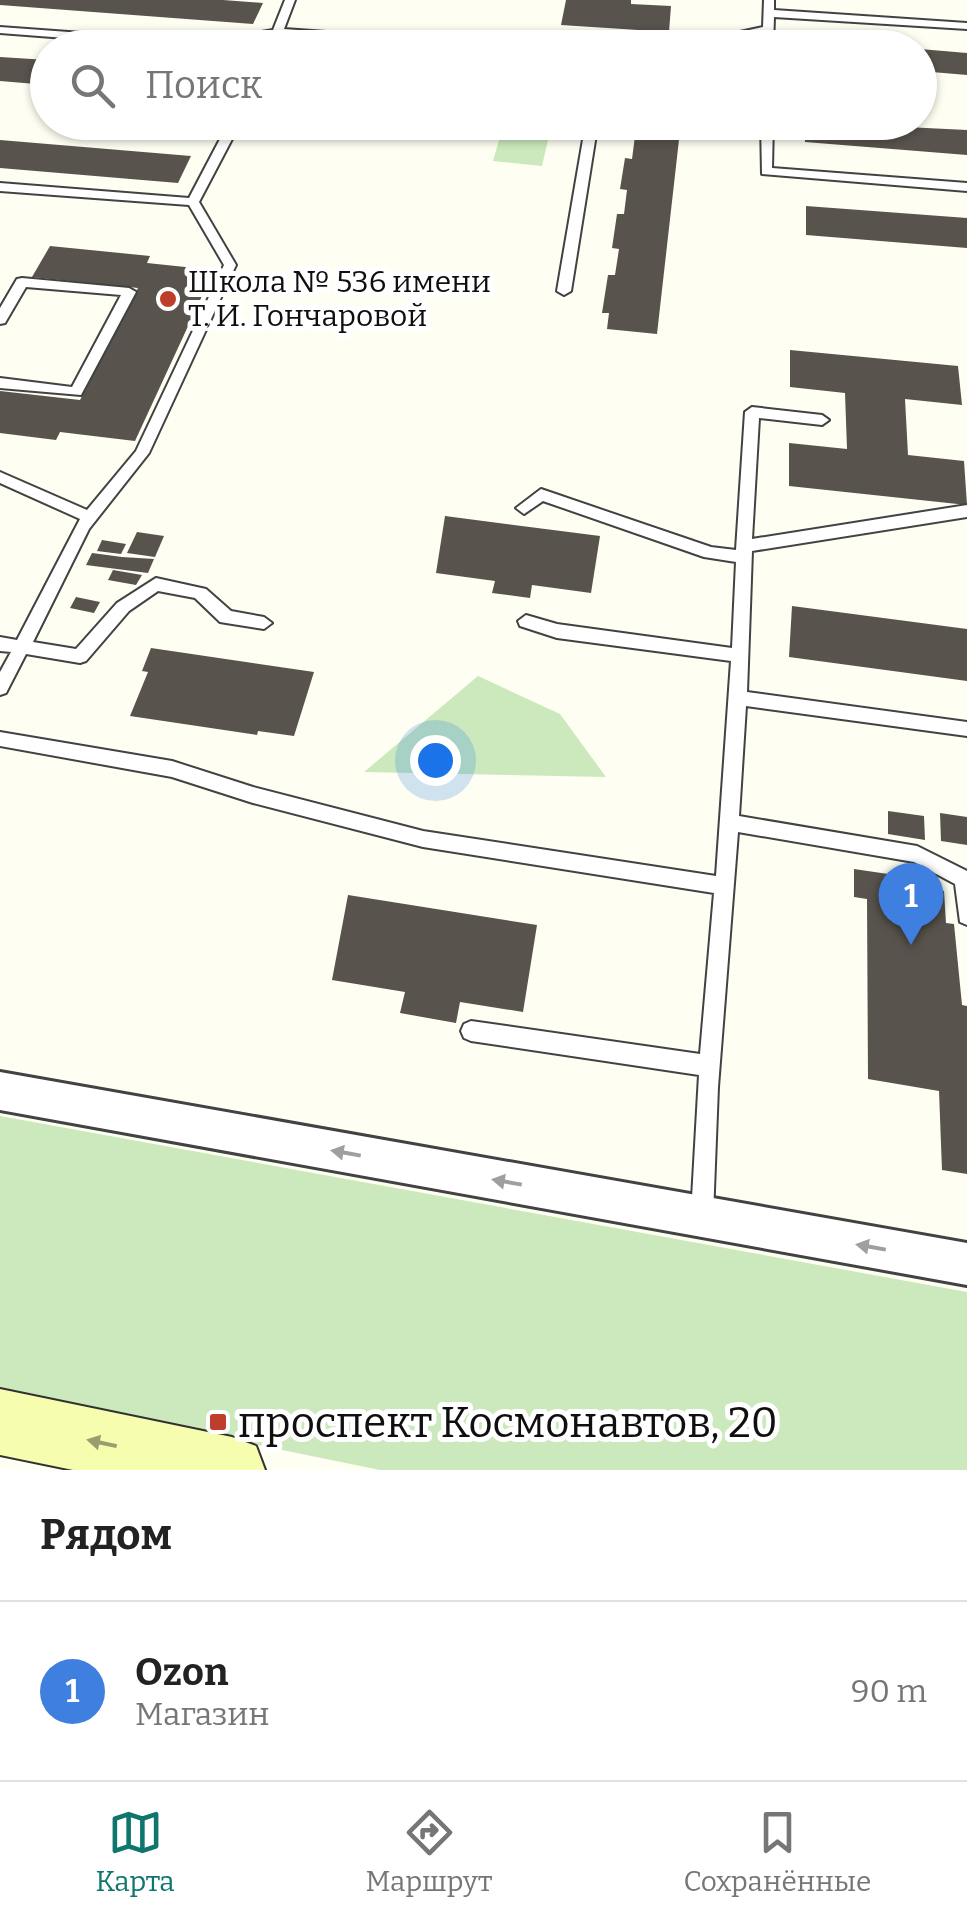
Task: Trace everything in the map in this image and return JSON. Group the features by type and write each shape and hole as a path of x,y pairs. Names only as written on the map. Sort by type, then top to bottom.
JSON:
{"street":[{"path":"0,1091 967,1264"},
{"path":"0,1422 232,1470"}],"lane":[{"path":"279,30 290,0"},
{"path":"763,30 768,29 768,6 967,26"},
{"path":"0,30 30,32"},
{"path":"193,202 225,140"},
{"path":"564,291 589,140"},
{"path":"766,140 766,170 967,187"},
{"path":"0,187 193,202"},
{"path":"0,688 91,518 142,453 230,265 193,202"},
{"path":"0,320 22,282 129,292 76,392 0,383"},
{"path":"702,1216 709,1066 738,698 742,552 752,412 822,420"},
{"path":"0,477 91,518"},
{"path":"524,508 541,494 710,552 742,552 967,511"},
{"path":"0,644 80,656 123,607 156,584 200,592 226,617 264,623"},
{"path":"526,621 557,631 738,655"},
{"path":"738,698 967,729"},
{"path":"0,739 172,769 253,795 423,839 722,886"},
{"path":"728,822 917,854 965,881 967,916"},
{"path":"471,1031 709,1066"}],"green space":[{"path":"499,140 548,140 542,166 493,161"},
{"path":"478,676 560,714 606,777 364,772"},
{"path":"0,1116 967,1292 967,1470 380,1470 0,1392"}],"building":[{"path":"0,0 263,3 253,24 0,5"},
{"path":"566,0 631,0 631,4 671,6 669,30 561,25"},
{"path":"937,50 967,53 967,75 937,72"},
{"path":"0,57 30,59 30,84 0,81"},
{"path":"937,129 967,130 967,155 805,142 937,140"},
{"path":"0,140 191,156 178,183 0,168"},
{"path":"634,140 679,140 657,334 607,329 609,313 602,313 608,275 615,275 619,249 612,248 617,214 624,214 627,190 620,189 625,158 632,159"},
{"path":"806,206 967,218 967,248 806,235"},
{"path":"50,246 150,256 147,263 214,270 135,441 60,432 56,440 0,433 0,391 80,400 138,288 32,277"},
{"path":"790,350 958,366 962,405 905,399 908,455 964,461 967,505 789,486 789,443 847,449 845,393 790,387"},
{"path":"445,516 600,536 591,593 532,585 530,598 492,593 495,581 436,573"},
{"path":"137,532 164,536 155,557 127,553"},
{"path":"102,540 126,544 121,554 97,551"},
{"path":"92,553 154,559 148,573 86,565"},
{"path":"113,570 142,575 136,585 108,580"},
{"path":"76,597 100,602 94,613 70,608"},
{"path":"792,606 967,629 967,681 789,657"},
{"path":"151,648 314,672 294,736 258,731 257,735 130,716 148,672 142,671"},
{"path":"888,811 924,816 925,840 888,834"},
{"path":"940,813 967,817 967,845 941,841"},
{"path":"854,869 929,880 929,888 944,891 946,923 954,924 962,1005 967,1006 967,1174 942,1170 939,1091 868,1079 867,899 854,897"},
{"path":"348,895 537,925 523,1012 460,1002 456,1023 400,1013 405,992 332,980"}],"place":[{"name":"Школа № 536 имени Т. И. Гончаровой","path":"168,299"},
{"name":"Ozon","path":"911,945"},
{"name":"проспект Космонавтов, 20","path":"218,1422"}]}
